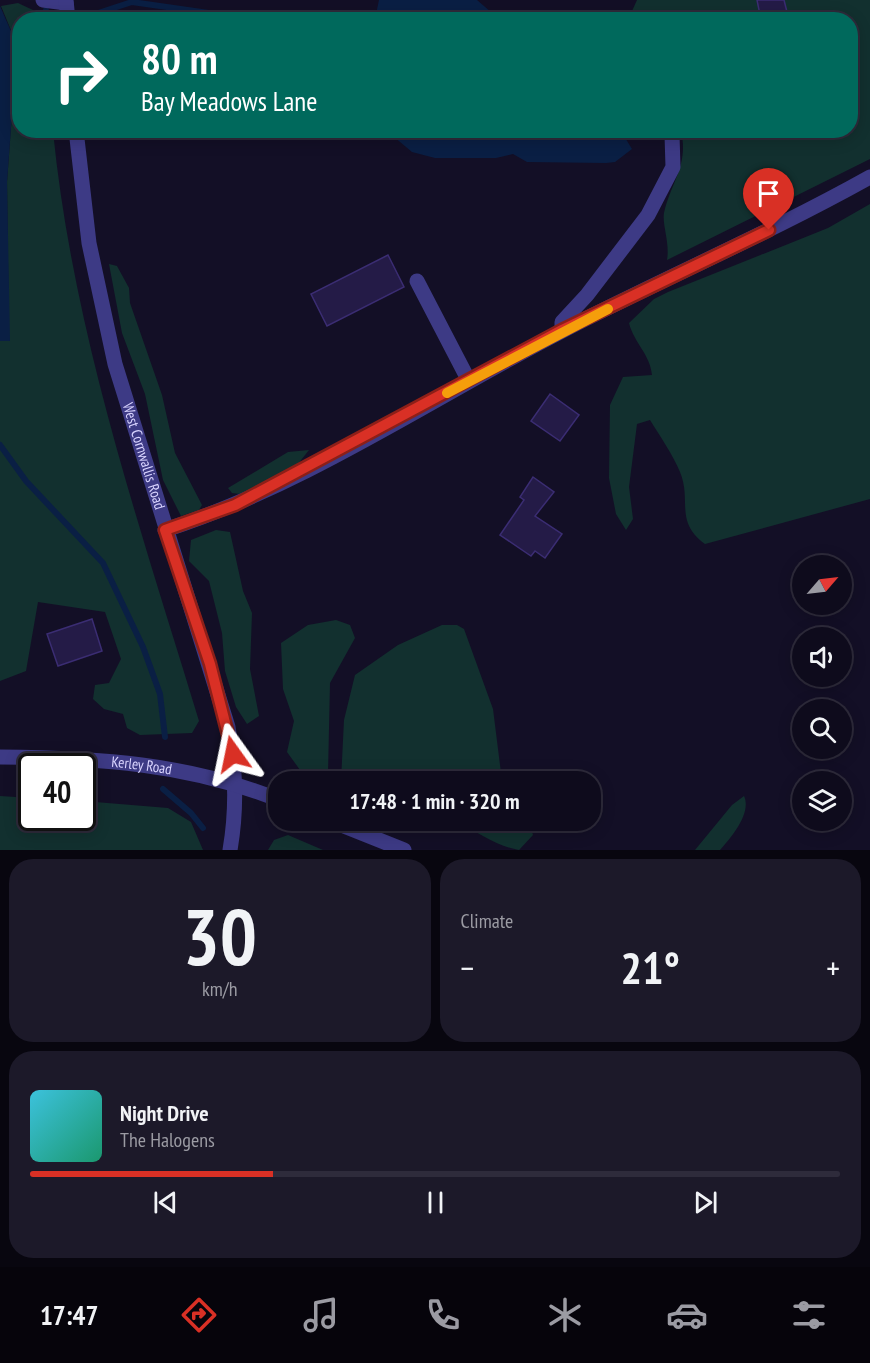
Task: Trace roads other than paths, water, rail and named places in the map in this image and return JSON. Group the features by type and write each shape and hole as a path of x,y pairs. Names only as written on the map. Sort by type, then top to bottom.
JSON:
{"street":[{"path":"43,0 66,2"},
{"name":"West Cornwallis Road","path":"77,138 89,243 115,364 225,717 233,754 236,813 230,850"},
{"path":"562,330 562,322 587,295 648,215 673,167 672,138"},
{"path":"165,530 235,505 562,330 810,210 870,177"},
{"path":"417,280 469,381"},
{"name":"Kerley Road","path":"0,757 134,763 174,768 235,784 268,796"},
{"path":"356,831 404,850"}],"water":[{"path":"379,0 477,0 491,12 376,12"},
{"path":"0,6 12,34 12,114 7,182 10,341 0,341"},
{"path":"395,138 625,138 632,149 615,162 606,163 527,162 513,154 496,158 435,158 412,152"}],"waterway":[{"path":"101,12 132,2 202,12"},
{"path":"0,445 26,481 103,563 143,647 160,694 165,737"},
{"path":"163,789 191,813 203,828"}]}
